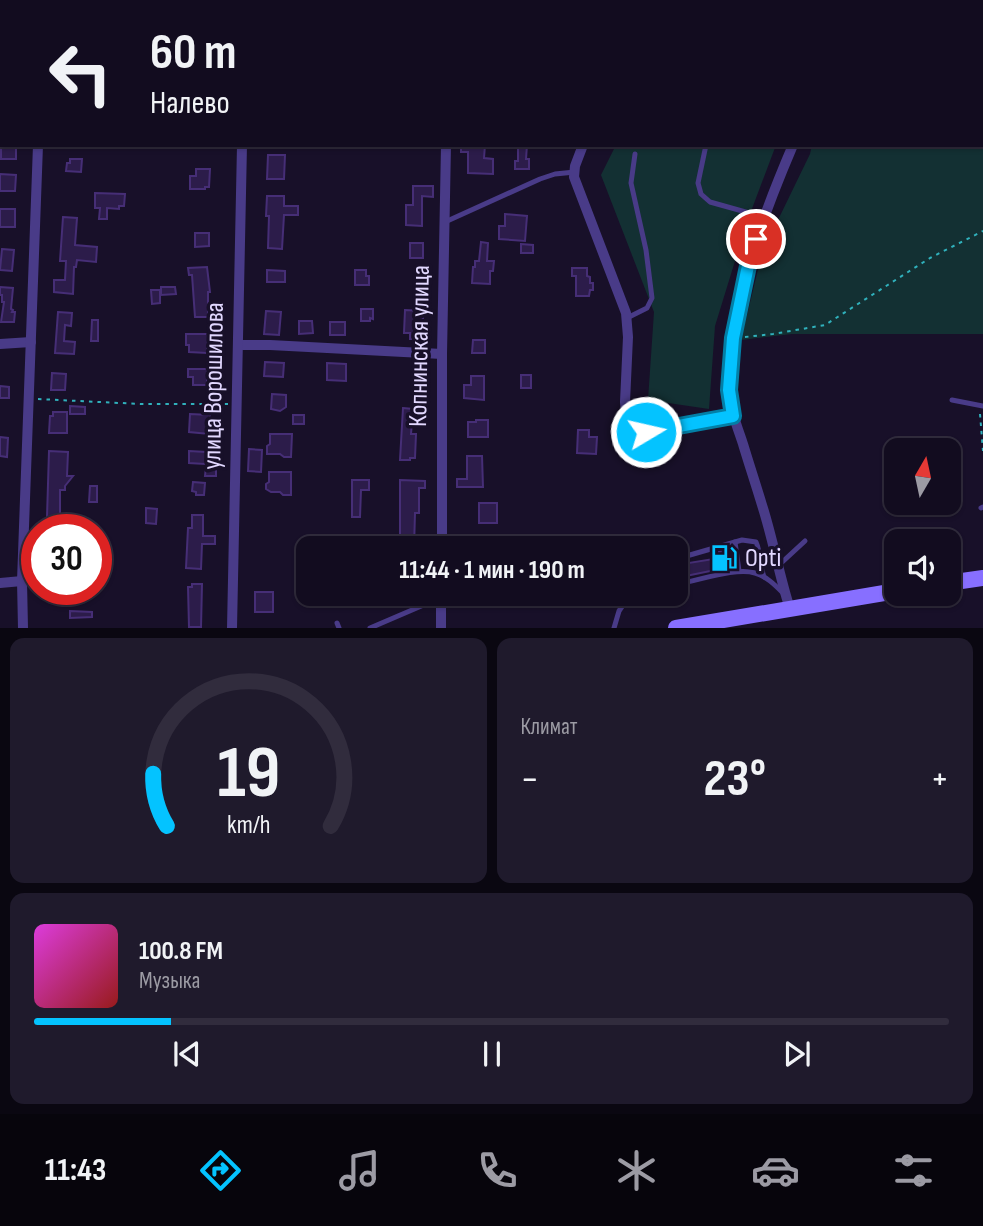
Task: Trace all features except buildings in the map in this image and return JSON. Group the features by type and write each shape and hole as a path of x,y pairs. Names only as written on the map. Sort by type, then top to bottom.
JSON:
{"main road":[{"path":"961,581 983,578"},
{"path":"676,628 788,602 884,592"}],"street":[{"path":"25,514 38,147"},
{"name":"улица Ворошилова","path":"232,628 242,147"},
{"name":"Копнинская улица","path":"442,536 446,147"},
{"path":"582,147 574,177 627,318 625,402 628,422 638,430 646,432 733,416"},
{"path":"788,602 762,506 733,416 729,390 733,338 749,261 771,196 792,147"},
{"path":"0,344 31,342"},
{"path":"238,345 442,354"},
{"path":"0,583 21,581"},
{"path":"23,605 23,628"},
{"path":"441,606 441,628"}],"lane":[{"path":"706,147 698,183 701,194 710,202 764,218"},
{"path":"627,318 647,308 652,298 646,250 631,183 635,154"},
{"path":"445,222 540,179 575,172"},
{"path":"952,400 981,406"},
{"path":"688,556 742,540 756,542 764,577"},
{"path":"778,566 805,541"},
{"path":"735,542 739,571"},
{"path":"688,582 739,571 756,573 764,577 788,602"},
{"path":"370,628 421,606"},
{"path":"614,628 622,606"}],"path":[{"path":"733,338 825,325 930,258 983,231"},
{"path":"30,398 141,404 236,404"},
{"path":"981,406 983,458"}],"green space":[{"path":"615,147 775,147 747,222 715,326 709,409 648,400 654,312 601,175"},
{"path":"812,147 983,147 983,334 792,334 741,340 762,253"}],"place":[{"name":"Opti","path":"724,558"}],"route":[{"path":"646,432 733,416 729,390 733,338 756,239"}]}
